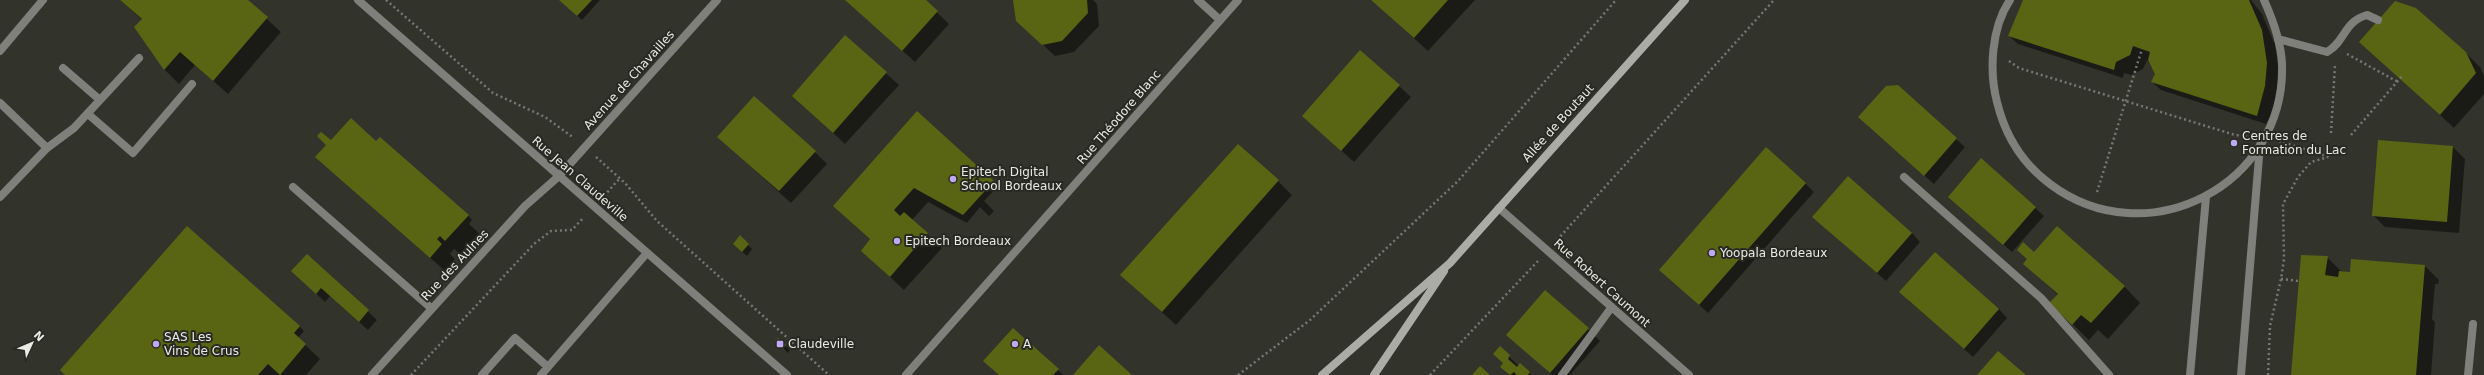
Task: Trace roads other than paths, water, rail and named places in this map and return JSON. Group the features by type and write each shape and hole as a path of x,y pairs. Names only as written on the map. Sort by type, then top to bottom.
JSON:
{"main road":[{"name":"Allée de Boutaut","path":"1374,375 1450,263 1685,0"},
{"name":"Allée de Boutaut","path":"1322,375 1450,263"}],"street":[{"path":"0,51 43,0"},
{"name":"Rue Jean Claudeville","path":"358,0 787,375"},
{"name":"Avenue de Chavailles","path":"558,176 717,0"},
{"path":"1198,0 1220,20"},
{"name":"Rue Théodore Blanc","path":"906,375 1238,0"},
{"path":"2010,0 1998,28 1994,50 1994,92 2000,116 2009,136 2025,160 2042,178 2061,192 2093,206 2126,213 2150,213 2168,210 2206,197 2233,177 2260,145 2275,113 2281,87 2282,63 2278,39 2264,0"},
{"path":"2278,39 2327,52 2333,48 2356,18 2367,15 2378,20"},
{"path":"0,198 47,148 74,128 88,114 139,58"},
{"path":"64,68 100,100"},
{"path":"88,114 133,154 192,84"},
{"path":"0,104 47,148"},
{"path":"2241,375 2260,145"},
{"name":"Rue des Aulnes","path":"372,375 431,308 525,206 558,176"},
{"path":"1904,177 2041,298 2109,375"},
{"path":"293,187 431,308"},
{"path":"2190,375 2206,197"},
{"name":"Rue Robert Caumont","path":"1498,208 1689,375"},
{"path":"541,375 646,253"},
{"path":"1562,375 1612,308"},
{"path":"2468,375 2473,324"},
{"path":"482,375 515,338 548,367"}],"place":[{"name":"Centres de Formation du Lac","path":"2234,143"},
{"name":"Epitech Digital School Bordeaux","path":"953,179"},
{"name":"Epitech Bordeaux","path":"897,241"},
{"name":"Yoopala Bordeaux","path":"1712,253"},
{"name":"SAS Les Vins de Crus","path":"156,344"},
{"name":"Claudeville","path":"780,344"},
{"name":"A","path":"1015,344"}]}
